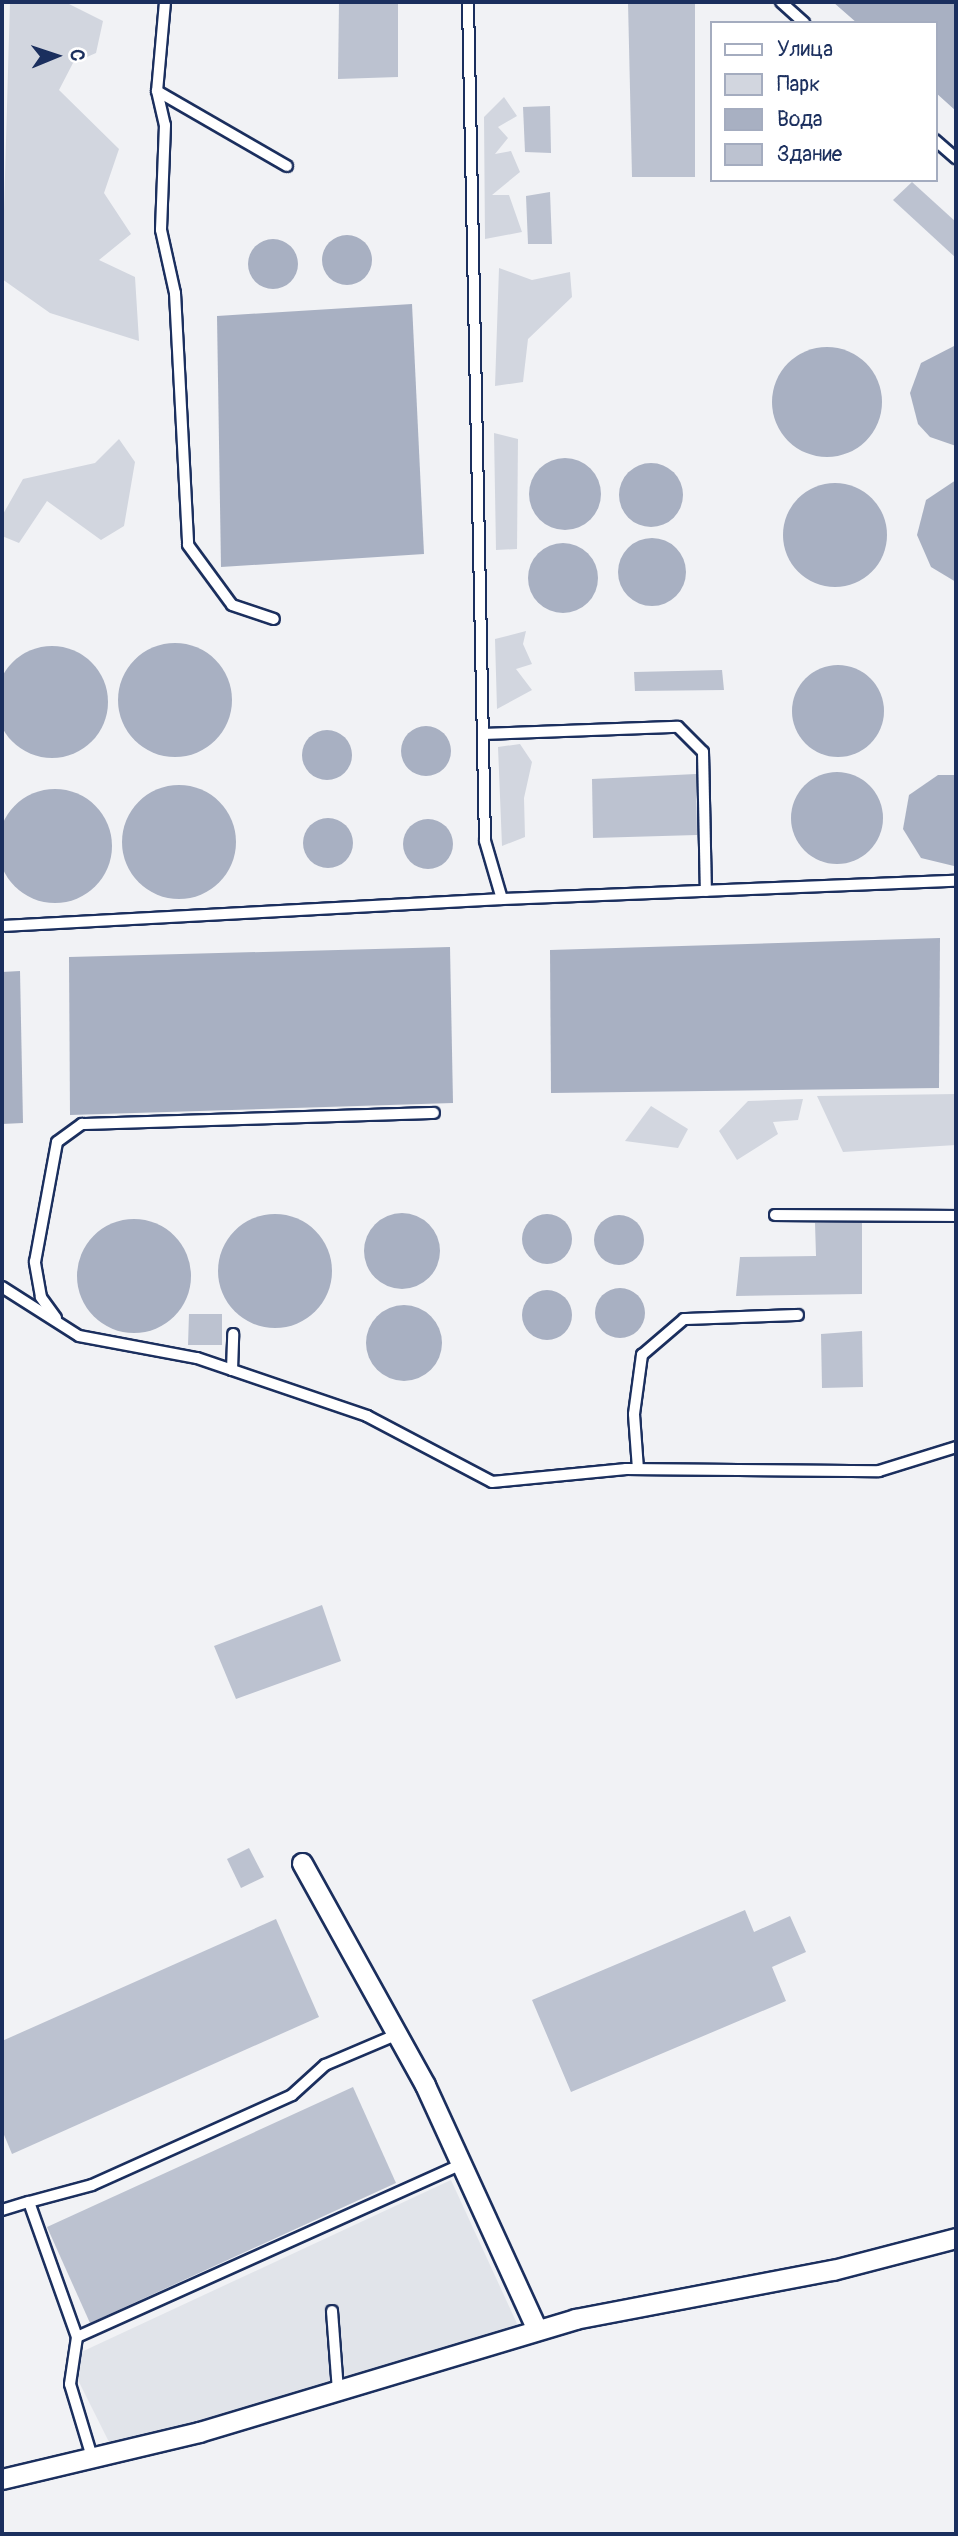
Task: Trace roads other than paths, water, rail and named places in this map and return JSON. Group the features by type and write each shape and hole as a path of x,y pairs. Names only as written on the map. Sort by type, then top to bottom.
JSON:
{"street":[{"path":"302,1863 398,2034 537,2330"},
{"path":"2,2479 338,2390 537,2330 956,2238"}],"lane":[{"path":"165,2 157,91 165,125 161,230 175,293 188,545 232,605 274,619"},
{"path":"468,2 485,841 502,899"},
{"path":"781,2 802,21"},
{"path":"157,91 287,166"},
{"path":"937,142 956,158"},
{"path":"483,734 678,727 703,752 706,891"},
{"path":"2,926 502,899 956,881"},
{"path":"60,1324 41,1297 35,1262 57,1142 82,1124 434,1113"},
{"path":"775,1215 956,1216"},
{"path":"2,1287 79,1336 232,1370 368,1416 492,1482 638,1469 879,1471 956,1447"},
{"path":"638,1469 634,1414 642,1355 684,1318 798,1315"},
{"path":"232,1370 233,1334"},
{"path":"2,2210 92,2185 292,2095 325,2065 398,2034"},
{"path":"77,2337 459,2165"},
{"path":"29,2202 77,2337 70,2384 92,2457"},
{"path":"332,2311 338,2390"}],"water":[{"path":"833,2 956,2 956,111 937,94 937,21 855,21"},
{"path":"347,235 365,242 372,260 365,278 347,285 329,278 322,260 329,242"},
{"path":"273,239 291,246 298,264 291,282 273,289 255,282 248,264 255,246"},
{"path":"412,304 424,554 221,567 217,316"},
{"path":"956,345 956,446 930,437 918,424 910,393 921,363"},
{"path":"827,347 848,351 866,363 878,381 882,402 878,423 866,441 848,453 827,457 806,453 788,441 776,423 772,402 776,381 788,363 806,351"},
{"path":"565,458 579,461 591,468 598,480 601,494 598,508 591,520 579,527 565,530 551,527 539,520 532,508 529,494 532,480 539,468 551,461"},
{"path":"651,463 674,472 683,495 674,518 651,527 628,518 619,495 628,472"},
{"path":"956,480 956,582 931,567 917,535 926,500"},
{"path":"835,483 855,487 872,498 883,515 887,535 883,555 872,572 855,583 835,587 815,583 798,572 787,555 783,535 787,515 798,498 815,487"},
{"path":"659,538 680,553 686,565 684,585 676,596 659,606 645,606 628,596 620,585 618,565 628,548 639,540"},
{"path":"563,543 588,553 598,578 588,603 563,613 538,603 528,578 538,553"},
{"path":"175,643 197,647 215,660 228,678 232,700 228,722 215,740 197,753 175,757 153,753 135,740 122,722 118,700 122,678 135,660 153,647"},
{"path":"41,647 63,647 83,655 99,671 107,691 107,713 99,733 83,749 63,757 41,757 21,749 5,733 -1,720 -1,684 5,671 21,655"},
{"path":"838,665 855,669 870,679 880,694 884,711 880,728 870,743 855,753 838,757 821,753 806,743 796,728 792,711 796,694 806,679 821,669"},
{"path":"426,726 444,733 451,751 444,769 426,776 408,769 401,751 408,733"},
{"path":"327,730 345,737 352,755 345,773 327,780 309,773 302,755 309,737"},
{"path":"837,772 854,776 869,786 879,801 883,818 879,835 869,850 854,860 837,864 820,860 805,850 795,835 791,818 795,801 805,786 820,776"},
{"path":"938,775 956,775 954,866 921,858 903,829 909,795"},
{"path":"179,785 201,789 219,802 232,820 236,842 232,864 219,882 201,895 179,899 157,895 139,882 126,864 122,842 126,820 139,802 157,789"},
{"path":"55,789 77,794 95,806 107,824 112,846 107,868 95,886 77,898 55,903 33,898 15,886 3,868 -1,852 3,824 15,806 33,794"},
{"path":"328,818 346,825 353,843 346,861 328,868 310,861 303,843 310,825"},
{"path":"428,819 446,826 453,844 446,862 428,869 410,862 403,844 410,826"},
{"path":"940,938 939,1088 551,1093 550,950"},
{"path":"450,947 453,1103 70,1115 69,957"},
{"path":"20,971 23,1123 2,1124 2,972"},
{"path":"402,1213 417,1216 429,1224 437,1236 440,1251 437,1266 429,1278 417,1286 402,1289 387,1286 375,1278 367,1266 364,1251 367,1236 375,1224 387,1216"},
{"path":"275,1214 297,1218 315,1231 328,1249 332,1271 328,1293 315,1311 297,1324 275,1328 253,1324 235,1311 222,1293 218,1271 222,1249 235,1231 253,1218"},
{"path":"547,1214 565,1221 572,1239 565,1257 547,1264 529,1257 522,1239 529,1221"},
{"path":"619,1215 637,1222 644,1240 637,1258 619,1265 601,1258 594,1240 601,1222"},
{"path":"134,1219 156,1223 174,1236 187,1254 191,1276 187,1298 174,1316 156,1329 134,1333 112,1329 94,1316 81,1298 77,1276 81,1254 94,1236 112,1223"},
{"path":"620,1288 638,1295 645,1313 638,1331 620,1338 602,1331 595,1313 602,1295"},
{"path":"547,1290 565,1297 572,1315 565,1333 547,1340 529,1333 522,1315 529,1297"},
{"path":"404,1305 419,1308 431,1316 439,1328 442,1343 439,1358 431,1370 419,1378 404,1381 389,1378 377,1370 369,1358 366,1343 369,1328 377,1316 389,1308"}]}
